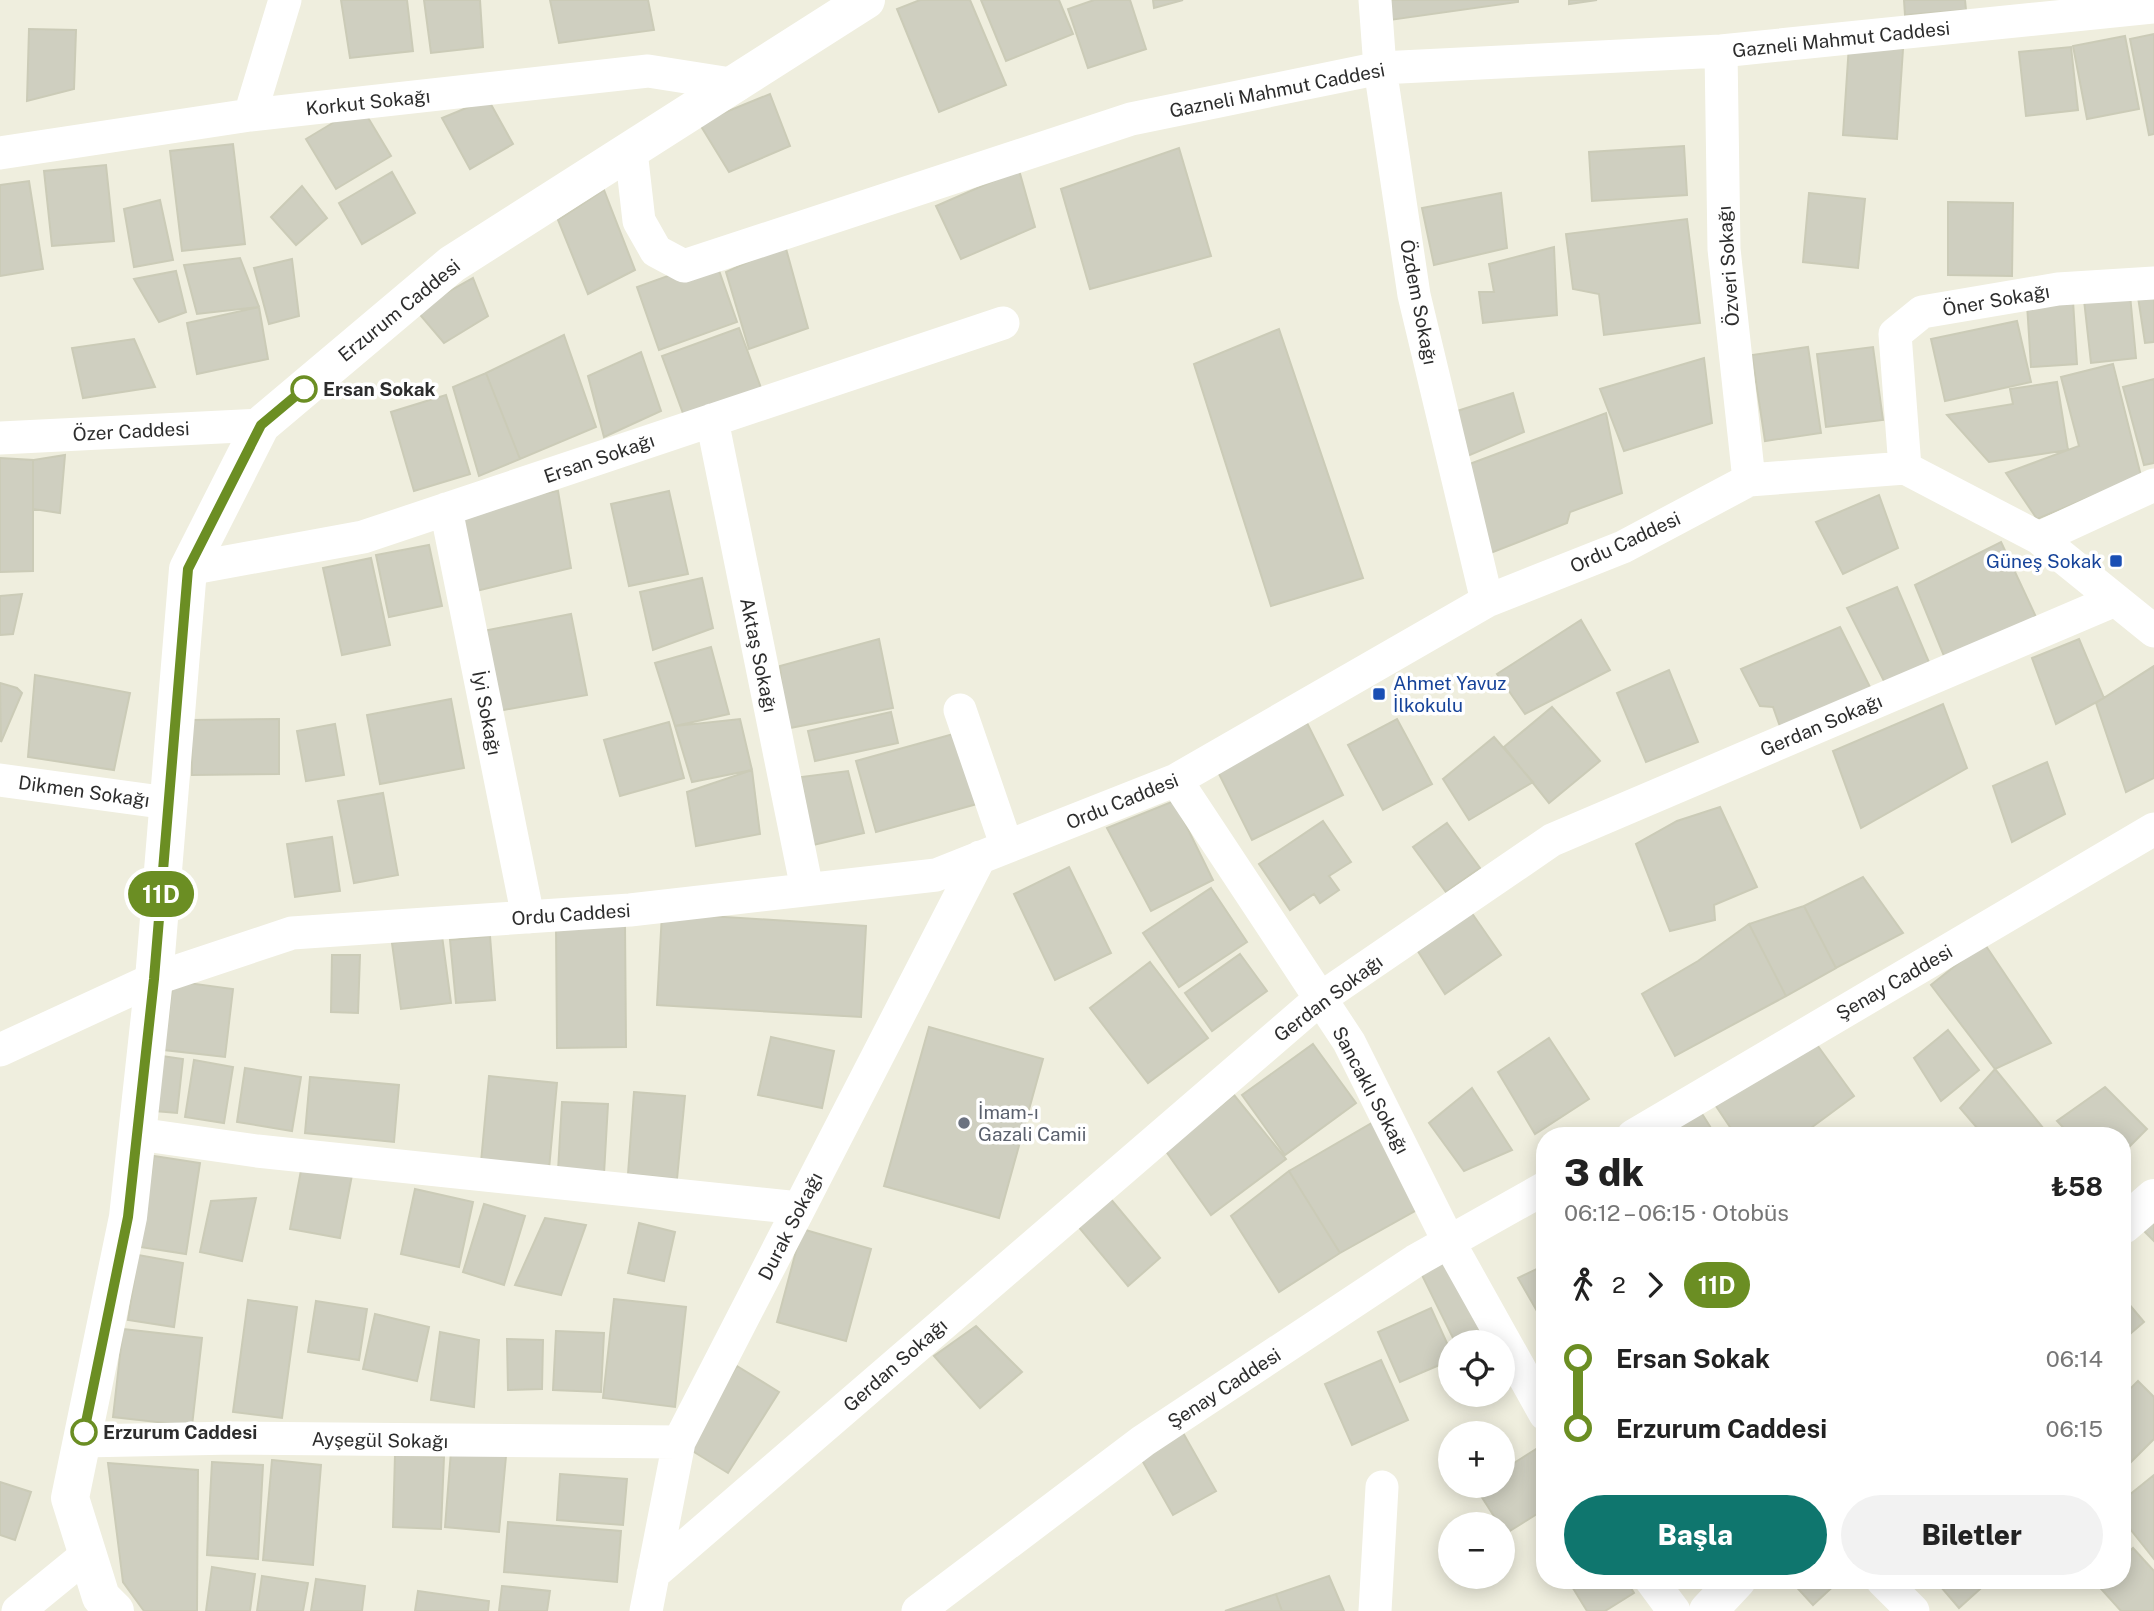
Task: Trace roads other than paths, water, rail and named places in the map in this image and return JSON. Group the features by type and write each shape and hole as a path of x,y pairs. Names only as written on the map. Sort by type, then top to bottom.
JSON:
{"street":[{"path":"250,115 285,0"},
{"name":"Erzurum Caddesi","path":"115,1611 101,1597 70,1498 128,1217 154,979 188,569 261,425 452,264 737,85 866,0"},
{"name":"Özdem Sokağı","path":"1375,0 1380,68 1415,295 1487,601"},
{"name":"Gazneli Mahmut Caddesi","path":"631,152 639,222 656,251 684,267 1131,119 1380,68 1721,51 2154,7"},
{"name":"Özveri Sokağı","path":"1721,51 1724,249 1749,480"},
{"name":"Korkut Sokağı","path":"0,153 250,115 648,71 737,85"},
{"name":"Öner Sokağı","path":"1905,468 1895,334 1922,312 2057,289 2154,283"},
{"name":"Ersan Sokağı","path":"188,569 363,537 1003,323"},
{"name":"Aktaş Sokağı","path":"712,420 807,889"},
{"name":"Özer Caddesi","path":"0,439 261,425"},
{"path":"1905,468 2039,538 2154,631"},
{"name":"Ordu Caddesi","path":"0,1050 154,979 292,933 630,910 936,875 1176,780 1487,601 1623,547 1749,480 1905,468"},
{"path":"2039,538 2154,485"},
{"name":"İyi Sokağı","path":"446,509 528,917"},
{"name":"Gerdan Sokağı","path":"653,1574 1321,998 1552,840 2115,600"},
{"path":"960,710 993,852"},
{"name":"Dikmen Sokağı","path":"0,780 168,803"},
{"name":"Sancaklı Sokağı","path":"1176,780 1349,1042 1450,1244 1536,1398"},
{"name":"Şenay Caddesi","path":"1648,1127 2154,829"},
{"name":"Durak Sokağı","path":"646,1611 679,1442 799,1208 993,852"},
{"path":"138,1134 257,1151 799,1208"},
{"name":"Şenay Caddesi","path":"918,1611 1143,1441 1415,1261 1450,1244 1536,1193"},
{"path":"2131,1218 2154,1198"},
{"name":"Ayşegül Sokağı","path":"82,1441 249,1438 679,1442"},
{"path":"1376,1611 1382,1487"},
{"path":"18,1611 89,1553"},
{"path":"1658,1589 1674,1611"},
{"path":"1708,1611 1729,1589"},
{"path":"1891,1589 1913,1611"}],"place":[{"name":"Ersan Sokak","path":"304,389"},
{"name":"Güneş Sokak","path":"2116,561"},
{"name":"Ahmet Yavuz İlkokulu","path":"1379,694"},
{"name":"İmam-ı Gazali Camii","path":"964,1123"},
{"name":"Erzurum Caddesi","path":"84,1432"}]}
